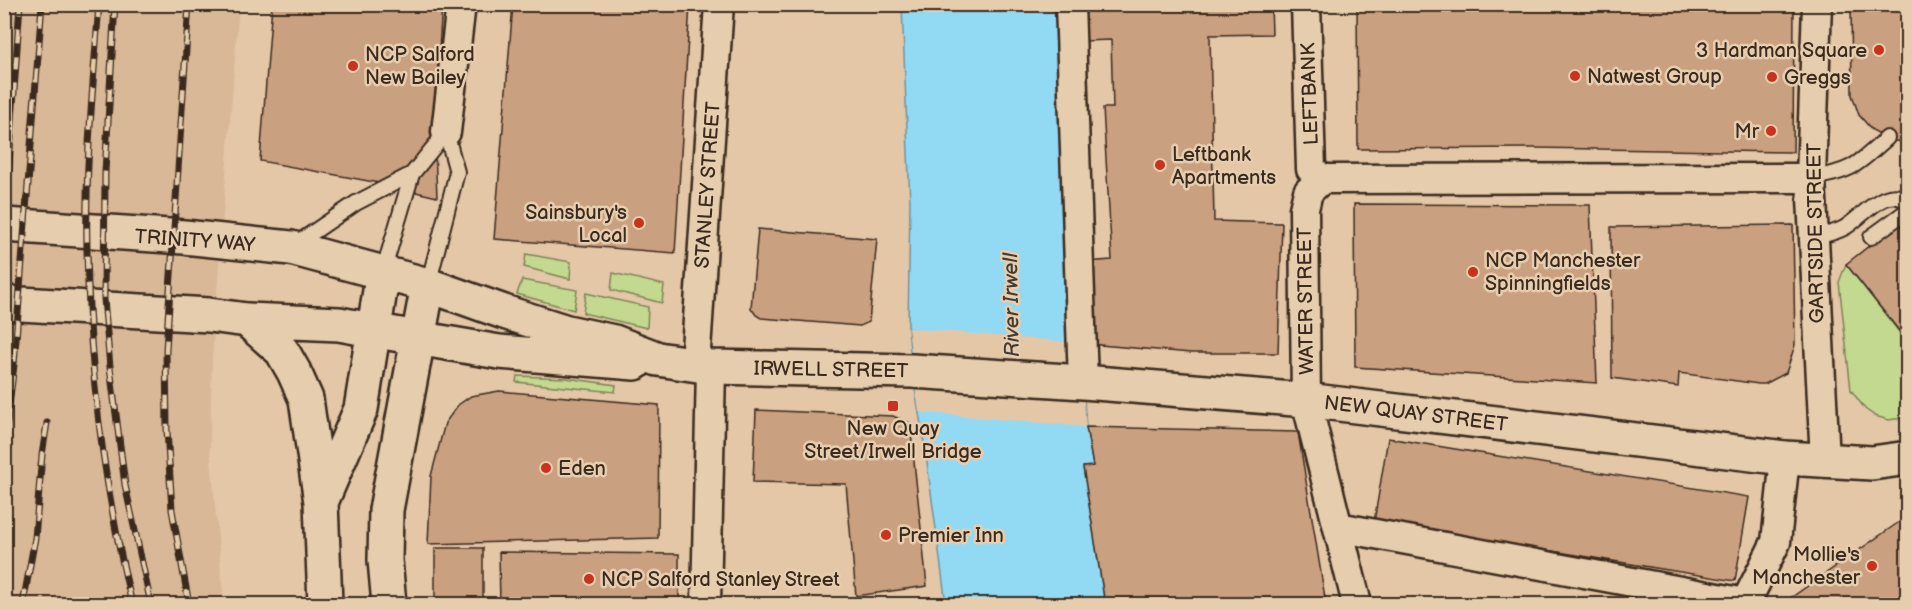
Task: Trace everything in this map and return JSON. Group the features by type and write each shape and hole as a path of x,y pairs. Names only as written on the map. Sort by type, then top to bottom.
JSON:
{"main road":[{"name":"TRINITY WAY","path":"4,225 184,237 291,248 428,285"},
{"path":"321,502 361,409 383,272"},
{"name":"IRWELL STREET","path":"428,285 567,332 614,342 658,358 703,366 912,371 1005,377"},
{"path":"388,604 385,560 386,510 428,285"},
{"path":"4,303 339,324 417,338"},
{"path":"247,320 282,351 304,392 310,418 321,502 325,604"},
{"name":"IRWELL STREET","path":"417,338 499,352 632,364 658,358"},
{"name":"NEW QUAY STREET","path":"1005,377 1306,400 1785,458 1872,464 1908,458"}],"street":[{"path":"446,132 461,4"},
{"name":"STANLEY STREET","path":"706,604 703,366 719,4"},
{"path":"1070,4 1083,382"},
{"name":"LEFTBANK","path":"1306,4 1311,169 1322,179"},
{"name":"GARTSIDE STREET","path":"1817,4 1811,178 1825,461"},
{"path":"1322,179 1811,178"},
{"name":"WATER STREET","path":"1322,179 1308,192 1304,204 1306,400 1357,604"},
{"path":"1338,527 1745,604 1776,542 1785,458"}],"lane":[{"path":"383,272 412,174 446,132"},
{"path":"428,285 457,172 446,132"},
{"path":"1811,178 1836,174 1856,166 1887,138"},
{"path":"291,248 356,203 412,174"},
{"path":"1813,238 1844,228 1884,198 1894,196 1908,203"},
{"path":"1871,237 1908,210"}],"shaded area":[{"path":"4,5 239,5 212,358 210,448 224,604 5,604"}],"green space":[{"path":"526,254 571,262 570,279 524,267"},
{"path":"1846,264 1907,342 1908,417 1889,420 1875,416 1865,409 1851,390 1839,282"},
{"path":"613,273 664,285 662,303 611,290"},
{"path":"522,280 577,290 574,310 517,294"},
{"path":"586,293 648,307 647,328 583,313"},
{"path":"517,376 566,378 616,385 615,392 516,382"},
{"path":"920,598 920,604 867,604"}],"water":[{"name":"River Irwell","path":"902,5 1060,5 1086,427 1093,466 1083,468 1105,604 946,604 912,371 908,328 910,202"}],"pier":[{"path":"908,328 1079,343 1086,427 919,412"}],"building":[{"name":"NCP Salford New Bailey","path":"272,4 442,4 434,127 437,197 374,182 260,161"},
{"path":"513,4 690,4 675,253 494,239"},
{"name":"Leftbank Apartments","path":"1081,4 1271,4 1272,34 1210,35 1214,221 1282,223 1278,353 1191,353 1089,344 1085,262 1112,260 1103,108 1113,108 1111,40 1083,41"},
{"name":"Natwest Group","path":"1357,4 1794,4 1793,152 1535,148 1358,149"},
{"name":"3 Hardman Square","path":"1851,4 1908,4 1908,142 1893,141 1872,130 1859,115 1852,95"},
{"name":"NCP Manchester Spinningfields","path":"1354,204 1590,205 1597,383 1355,367"},
{"path":"1898,223 1908,236 1908,342 1846,264"},
{"path":"1793,225 1795,345 1786,373 1765,384 1759,384 1679,373 1678,387 1612,378 1611,227"},
{"path":"758,229 877,239 869,322 860,326 761,318 756,315 751,308"},
{"name":"Eden","path":"499,391 659,405 658,538 428,544 431,476 445,423 458,405 471,396"},
{"name":"Premier Inn","path":"756,410 893,416 910,423 927,586 856,596 846,484 753,482"},
{"path":"1086,427 1298,432 1326,604 1105,604 1083,467 1093,466"},
{"path":"1388,438 1749,497 1735,581 1374,522"},
{"name":"Mollie's Manchester","path":"1908,516 1908,604 1782,604 1892,527"},
{"path":"435,548 483,548 483,604 435,604"},
{"name":"NCP Salford Stanley Street","path":"499,552 679,554 679,604 500,604"},
{"path":"1595,599 1657,604 1595,604"}],"railway":[{"path":"4,237 20,4"},
{"path":"4,445 14,365 42,4"},
{"path":"99,4 87,188 88,294 95,383 106,473 132,604"},
{"path":"115,4 105,172 104,299 125,485 151,604"},
{"path":"189,4 166,350 167,430 172,510 189,604"},
{"path":"23,604 35,538 47,423"}],"place":[{"name":"3 Hardman Square","path":"1879,50"},
{"name":"NCP Salford New Bailey","path":"353,66"},
{"name":"Natwest Group","path":"1575,76"},
{"name":"Greggs","path":"1772,77"},
{"name":"Mr","path":"1771,131"},
{"name":"Leftbank Apartments","path":"1160,165"},
{"name":"Sainsbury's Local","path":"639,223"},
{"name":"NCP Manchester Spinningfields","path":"1473,272"},
{"name":"New Quay Street/Irwell Bridge","path":"893,406"},
{"name":"Eden","path":"546,468"},
{"name":"Premier Inn","path":"886,535"},
{"name":"Mollie's Manchester","path":"1872,566"},
{"name":"NCP Salford Stanley Street","path":"589,579"}]}
